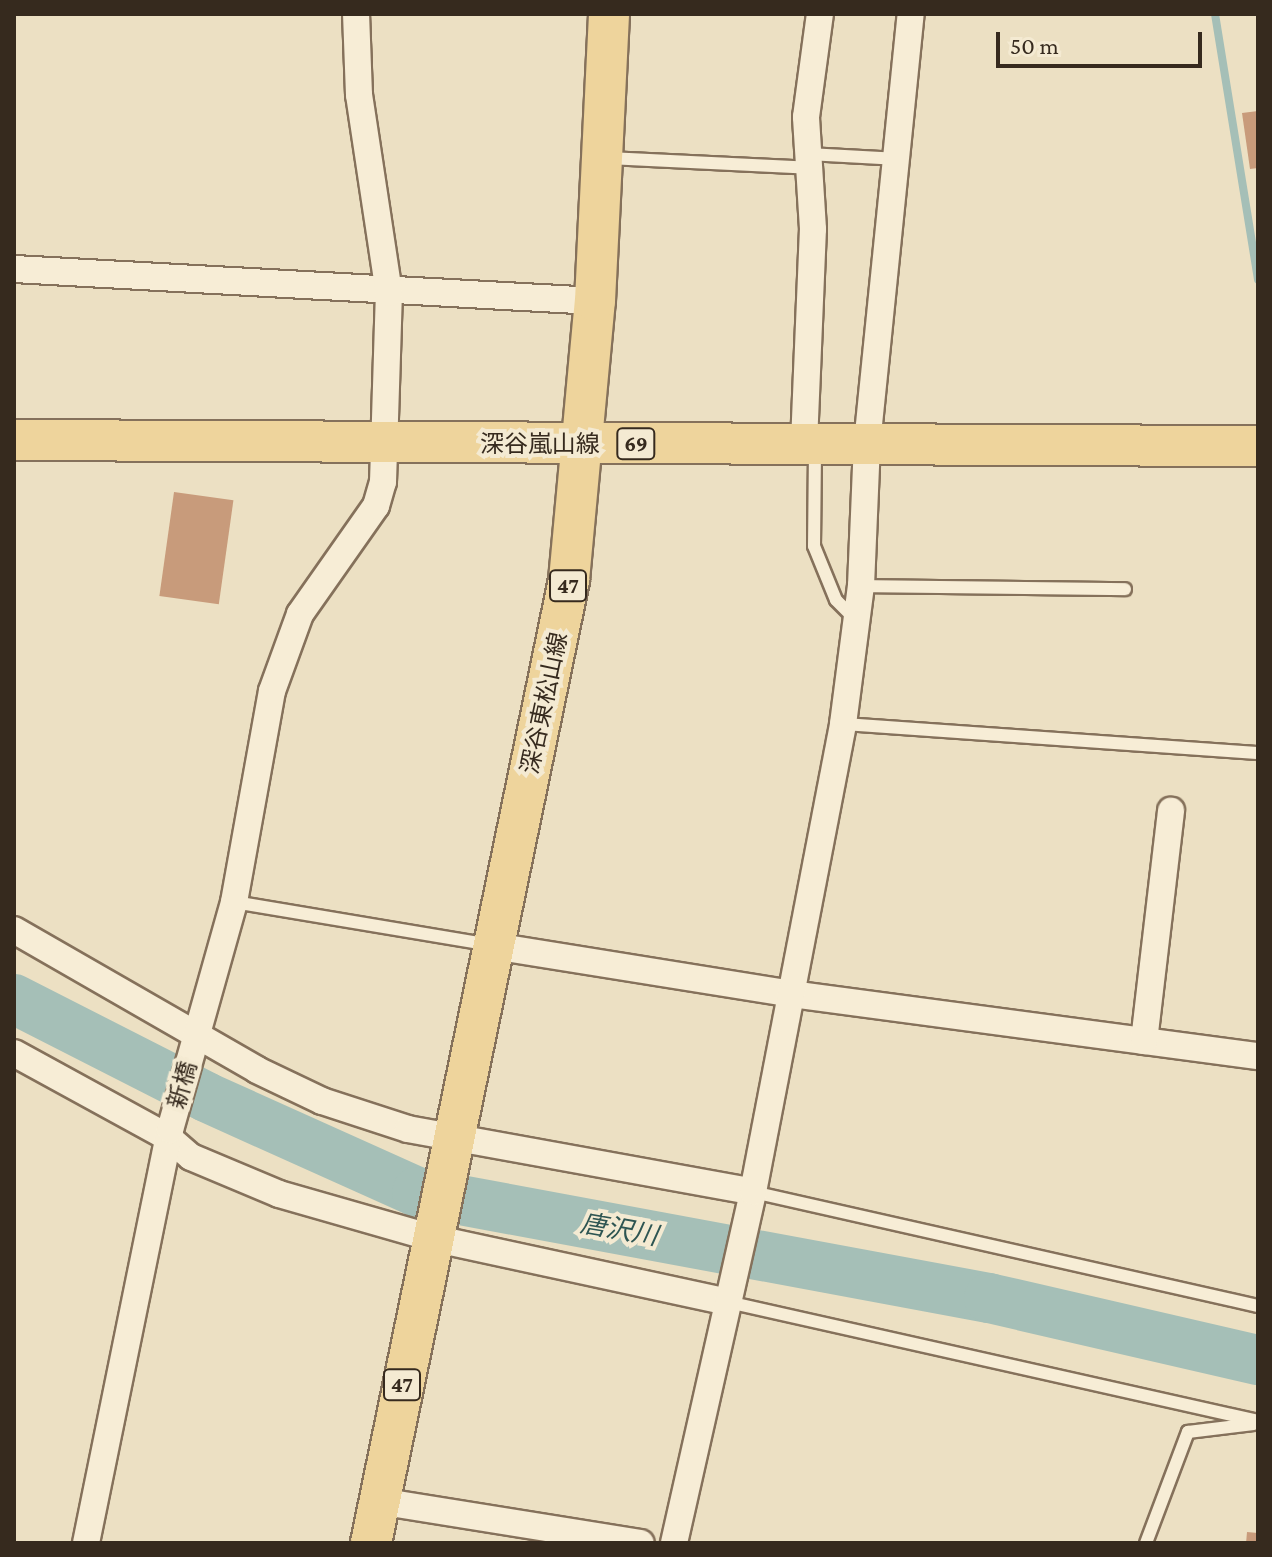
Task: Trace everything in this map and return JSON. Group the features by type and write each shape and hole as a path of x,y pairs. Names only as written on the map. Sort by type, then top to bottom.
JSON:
{"main road":[{"name":"深谷東松山線","path":"452,1142 569,580 595,301 609,14"},
{"name":"深谷嵐山線","path":"14,440 1258,446"},
{"name":"47","path":"371,1543 452,1142"}],"street":[{"name":"新橋","path":"86,1543 169,1134 234,902 248,804 284,653 300,614 376,506 385,443 389,293 359,95 356,14"},
{"path":"810,444 813,229 806,117 820,14"},
{"path":"674,1543 752,1197 843,724 861,586 867,444 899,159 911,14"},
{"path":"14,269 389,293 595,301"},
{"path":"1144,1041 1171,811"},
{"path":"14,930 257,1070 322,1101 452,1142 752,1197"},
{"path":"493,946 792,994 1258,1056"},
{"path":"14,1053 169,1134 191,1157 279,1194 433,1232 730,1296"},
{"path":"378,1501 641,1543"}],"lane":[{"path":"602,157 809,161 899,159"},
{"path":"810,444 814,546 836,600 857,621"},
{"path":"861,586 1125,589"},
{"path":"843,724 1258,753"},
{"path":"234,902 493,946"},
{"path":"752,1197 1258,1306"},
{"path":"730,1296 1258,1422"},
{"path":"1146,1543 1188,1432 1258,1422"}],"building":[{"path":"1258,111 1258,168 1250,169 1242,113"},
{"path":"174,492 233,500 219,604 159,596"},
{"path":"1247,1532 1258,1533 1257,1543 1246,1543"}],"waterway":[{"path":"1215,14 1258,280"},
{"name":"唐沢川","path":"14,999 206,1097 417,1192 989,1298 1258,1360"}]}
